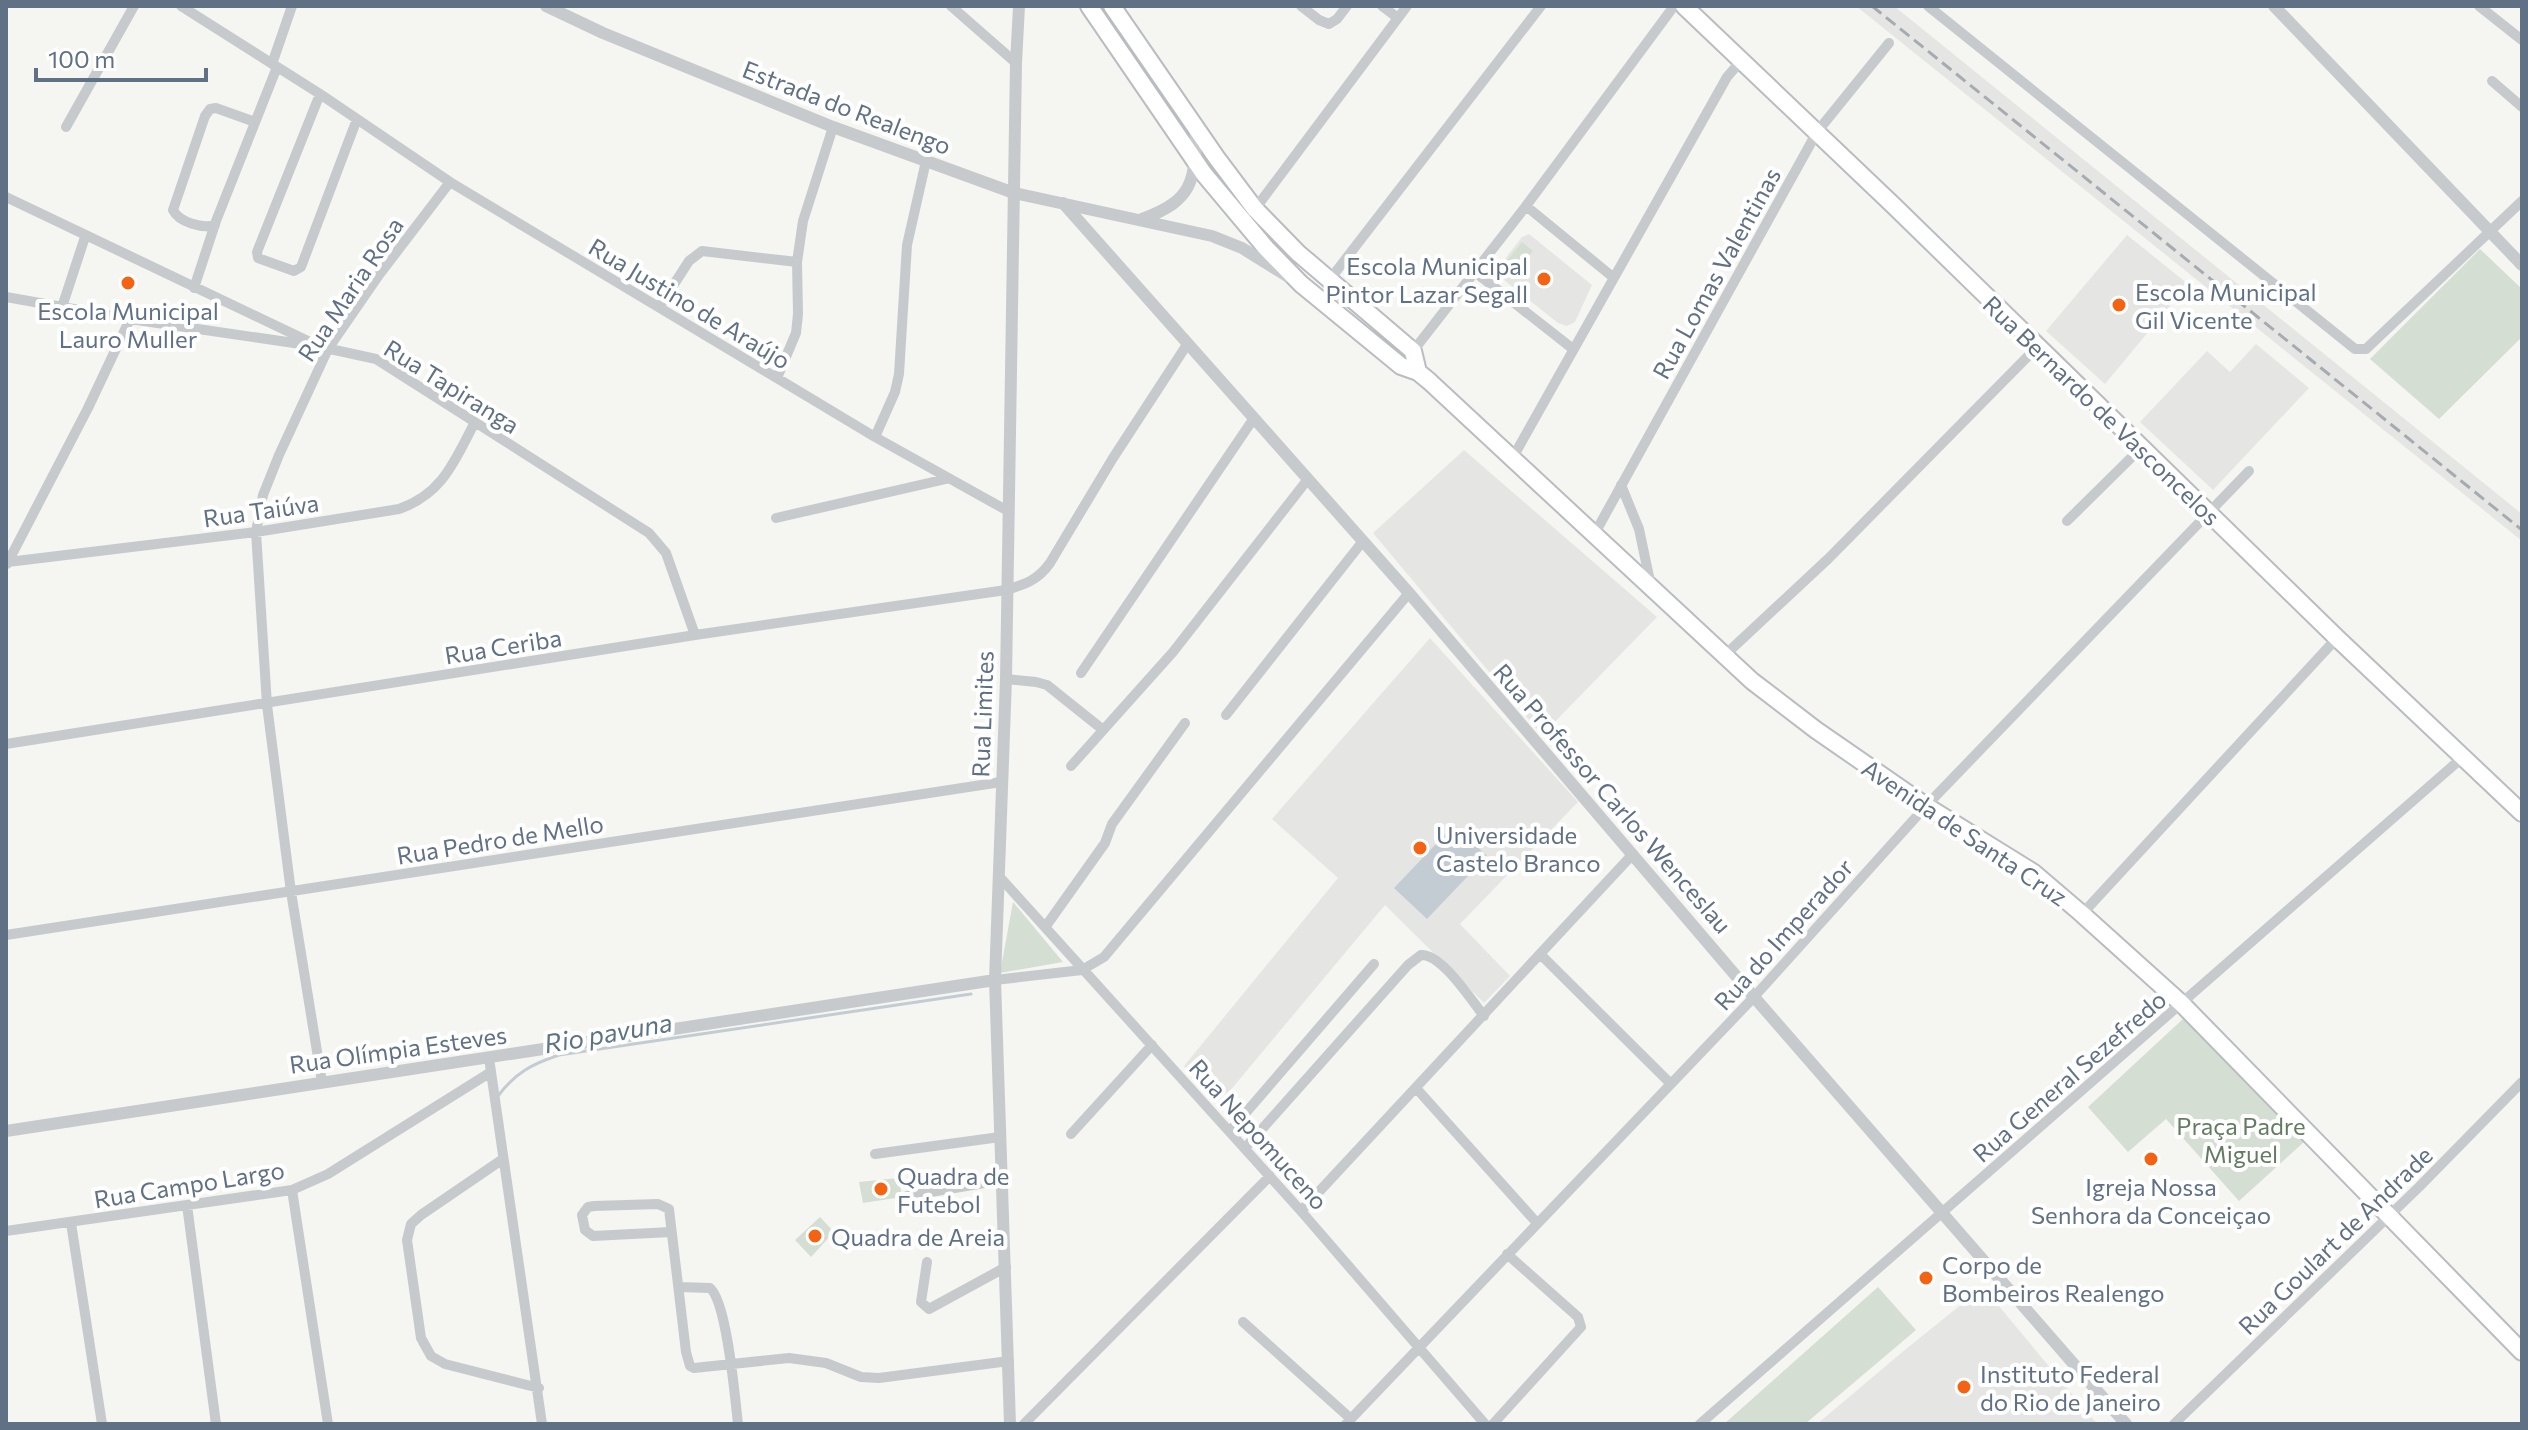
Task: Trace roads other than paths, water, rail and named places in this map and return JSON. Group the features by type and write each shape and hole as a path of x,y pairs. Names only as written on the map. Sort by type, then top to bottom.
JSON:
{"main road":[{"name":"Avenida de Santa Cruz","path":"1089,6 1194,160 1266,248 1301,284 1401,366 1418,372 1752,681 1926,806 2034,873 2082,914 2182,1004 2522,1352"},
{"path":"1112,6 1255,209 1285,241 1413,351 1418,372"},
{"name":"Rua Bernardo de Vasconcelos","path":"1684,6 2522,813"}],"street":[{"path":"66,127 134,6"},
{"name":"Rua Justino de Araújo","path":"181,6 320,94 450,182 946,479 1008,511"},
{"path":"194,288 255,122 292,6"},
{"name":"Estrada do Realengo","path":"547,6 603,33 833,127 1014,193 1142,219 1229,241 1301,284"},
{"path":"951,6 1016,63"},
{"name":"Rua Limites","path":"1014,1424 995,980 1006,679 1019,6"},
{"path":"1301,6 1329,24 1347,6"},
{"path":"1382,6 1398,18"},
{"path":"1255,209 1407,6"},
{"path":"1331,278 1541,6"},
{"path":"1401,366 1526,206 1674,6"},
{"path":"1928,6 2355,349 2366,349 2522,201"},
{"path":"2479,6 2522,40"},
{"path":"2278,10 2522,265"},
{"name":"Rua Lomas Valentinas","path":"1595,533 1817,132 1889,43"},
{"path":"1512,459 1727,77 1740,62"},
{"path":"2492,81 2522,107"},
{"path":"320,94 257,252 258,258 294,271 301,267 357,119"},
{"path":"215,225 207,227 181,219 173,210 205,116 210,109 216,108 255,122"},
{"path":"777,378 796,333 797,262 806,208 833,127"},
{"path":"1142,219 1176,204 1185,193 1192,178 1196,129"},
{"path":"875,437 895,392 899,374 907,245 926,161"},
{"name":"Rua Maria Rosa","path":"322,1082 291,892 267,705 256,532 263,495 325,348 450,182"},
{"path":"6,197 325,348"},
{"name":"Rua Professor Carlos Wenceslau","path":"1063,203 1409,593 1754,997 2126,1424"},
{"path":"1526,206 1614,278"},
{"path":"1098,241 1095,231 1097,221 1110,213"},
{"path":"62,307 85,237"},
{"path":"660,306 689,261 702,251 797,262"},
{"path":"1475,272 1573,349"},
{"name":"Rua Tapiranga","path":"6,297 325,348 376,359 658,541 666,553 695,635"},
{"path":"7,564 130,319"},
{"path":"1725,655 1829,558 2034,342"},
{"name":"Rua Ceriba","path":"6,744 695,635 1006,590 1031,583 1041,576 1188,343"},
{"path":"1081,673 1254,418"},
{"name":"Rua Taiúva","path":"7,564 256,532 399,509 415,504 442,480 475,422"},
{"path":"2067,521 2142,447"},
{"name":"Rua do Imperador","path":"1349,1422 1754,997 1926,806 2249,471"},
{"path":"776,518 946,479"},
{"path":"1071,766 1173,652 1308,479"},
{"path":"1621,485 1639,529 1652,586"},
{"path":"1226,715 1363,541"},
{"path":"1082,970 1094,965 1112,948 1409,593"},
{"path":"2082,914 2337,638"},
{"path":"1006,679 1047,685 1102,729"},
{"path":"1046,926 1105,843 1112,824 1185,723"},
{"name":"Rua General Sezefredo","path":"1700,1424 2463,757"},
{"name":"Rua Pedro de Mello","path":"6,935 1001,782"},
{"path":"1301,1211 1632,855"},
{"name":"Rua Nepomuceno","path":"998,875 1270,1176 1485,1424"},
{"path":"1245,1148 1408,965 1421,955 1431,956 1452,976 1484,1016"},
{"path":"1541,955 1671,1084"},
{"path":"1227,1128 1374,964"},
{"name":"Rua Olímpia Esteves","path":"6,1131 995,980 1082,970"},
{"path":"1071,1134 1152,1045"},
{"path":"489,1058 542,1424"},
{"name":"Rua Campo Largo","path":"6,1231 292,1190 328,1174 491,1072"},
{"name":"Rua Goulart de Andrade","path":"2174,1424 2522,1082"},
{"path":"1416,1088 1537,1223"},
{"path":"875,1154 1000,1137"},
{"path":"503,1159 411,1224 407,1240 421,1338 431,1356 445,1364 539,1388"},
{"path":"1014,1424 1270,1176"},
{"path":"907,1196 1002,1180"},
{"path":"292,1190 328,1424"},
{"path":"187,1205 216,1424"},
{"path":"671,1232 593,1236 585,1230 582,1215 588,1207 594,1206 664,1205 669,1209 690,1366 698,1369 789,1358 826,1363 861,1377 879,1378 1009,1361"},
{"path":"71,1223 102,1424"},
{"path":"1493,1424 1581,1327 1578,1317 1507,1254"},
{"path":"927,1262 921,1302 929,1309 1006,1267"},
{"path":"679,1287 710,1288 718,1298 731,1364 738,1424"},
{"path":"1243,1322 1349,1422"}],"waterway":[{"name":"Rio pavuna","path":"498,1096 525,1070 559,1055 971,994"}],"railway":[{"path":"1872,6 2522,530"}],"place":[{"name":"Escola Municipal Pintor Lazar Segall","path":"1544,279"},
{"name":"Escola Municipal Lauro Muller","path":"128,283"},
{"name":"Escola Municipal Gil Vicente","path":"2119,305"},
{"name":"Universidade Castelo Branco","path":"1420,848"},
{"name":"Igreja Nossa Senhora da Conceiçao","path":"2151,1159"},
{"name":"Quadra de Futebol","path":"881,1189"},
{"name":"Quadra de Areia","path":"815,1236"},
{"name":"Corpo de Bombeiros Realengo","path":"1926,1278"},
{"name":"Instituto Federal do Rio de Janeiro","path":"1964,1387"}],"park label":[{"name":"Praça Padre Miguel","path":"2241,1139"}]}
